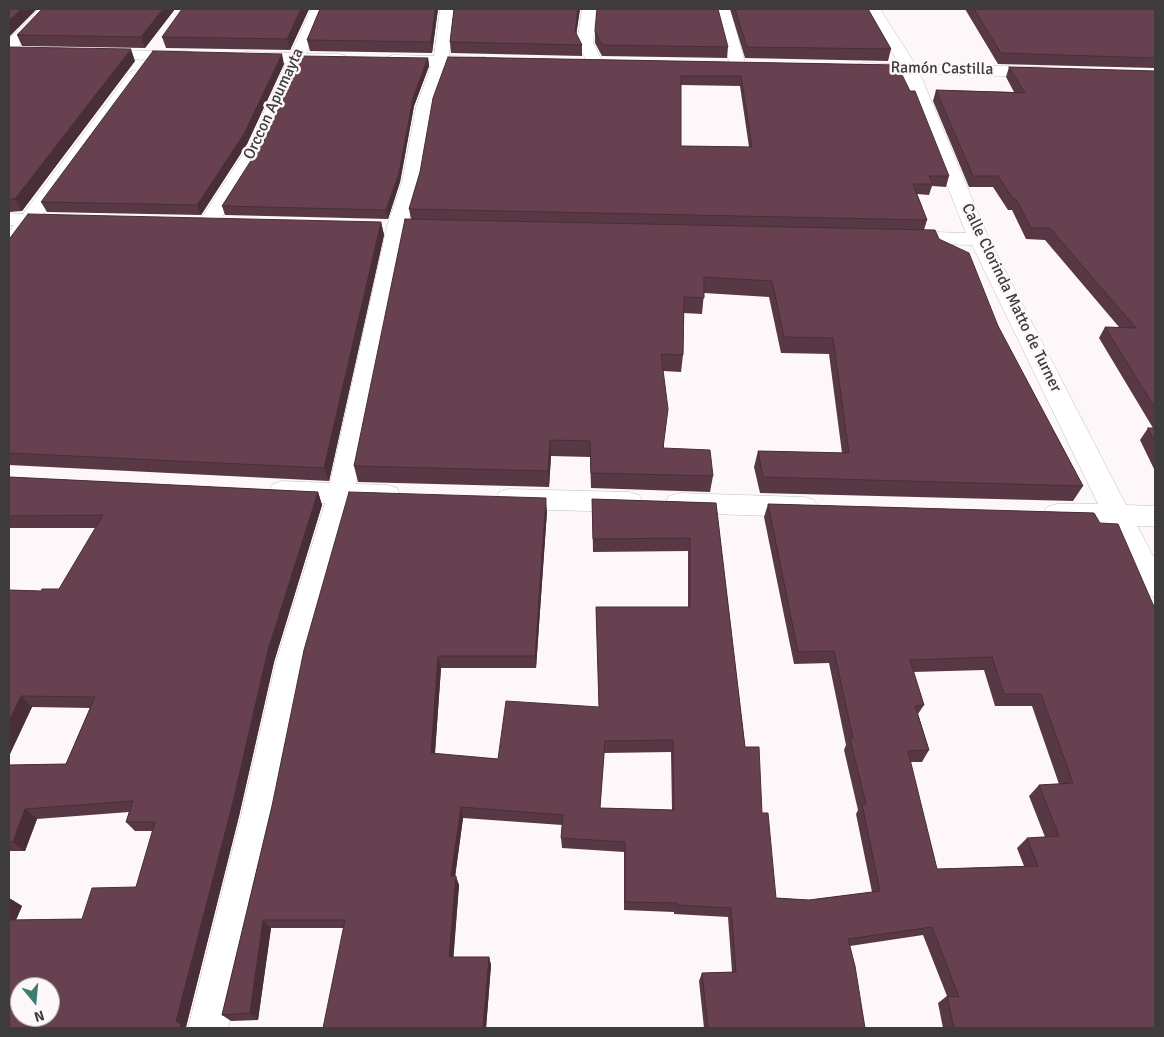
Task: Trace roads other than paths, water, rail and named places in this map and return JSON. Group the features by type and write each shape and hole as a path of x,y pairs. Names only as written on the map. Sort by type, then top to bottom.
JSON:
{"street":[{"path":"9,48 47,9"},
{"name":"Orccon Apumayta","path":"210,222 258,145 318,9"},
{"path":"208,1028 259,816 292,662 341,494 397,226 411,182 424,108 441,61 447,9"},
{"path":"589,9 585,43 595,62"},
{"path":"723,9 738,66"},
{"name":"Calle Clorinda Matto de Turner","path":"873,9 921,81 979,239 1117,515 1155,585"},
{"path":"9,246 18,220 161,40"},
{"path":"9,52 26,53"},
{"path":"81,54 199,56"},
{"path":"228,57 354,59"},
{"path":"373,60 498,62"},
{"path":"575,62 614,63"},
{"path":"719,66 757,66"},
{"name":"Ramón Castilla","path":"852,68 921,81 1057,72"},
{"path":"18,220 84,221"},
{"path":"881,236 979,239"},
{"path":"253,490 410,496"},
{"path":"480,498 828,507"},
{"path":"1037,513 1155,516"}]}
